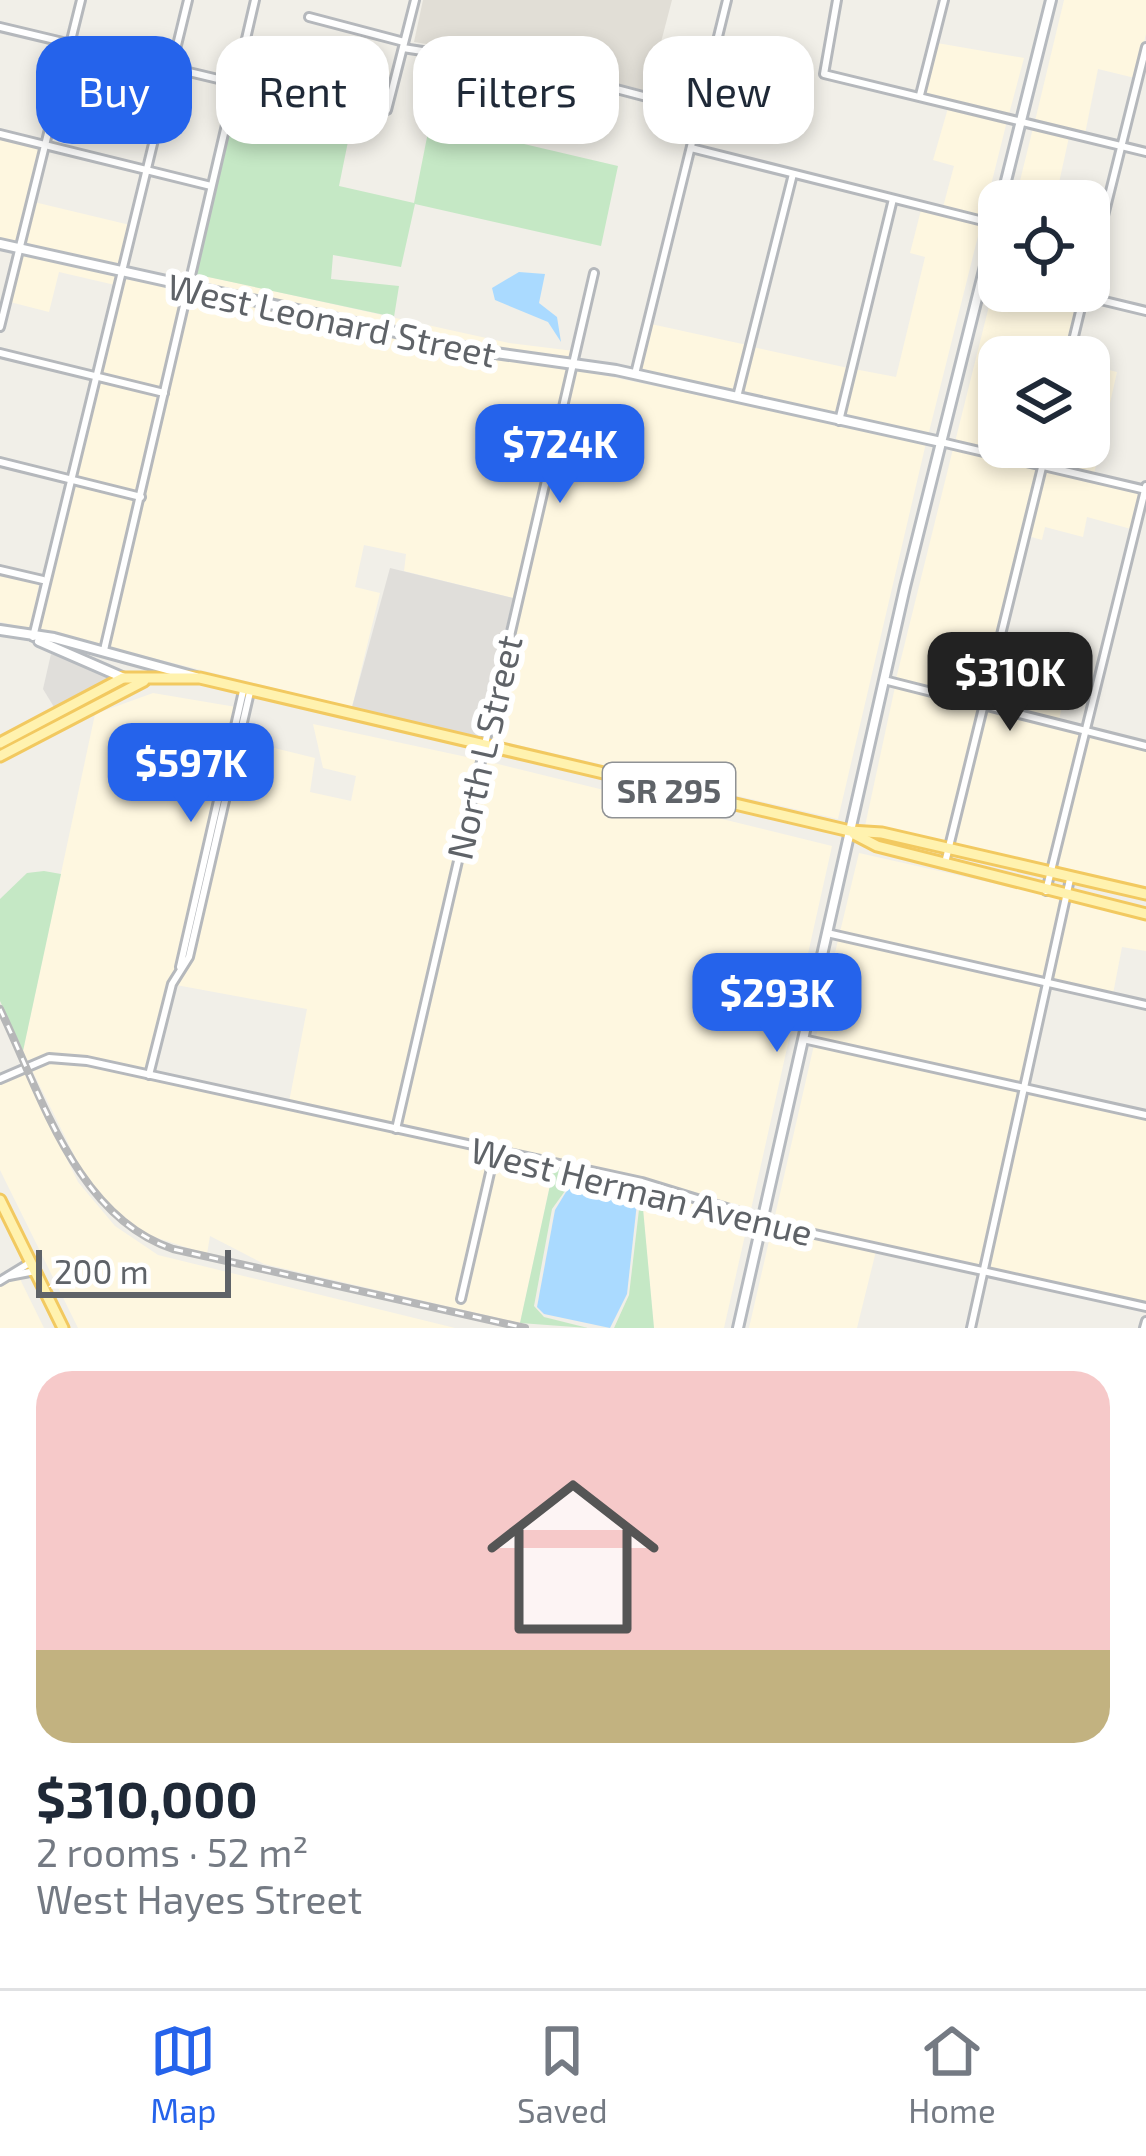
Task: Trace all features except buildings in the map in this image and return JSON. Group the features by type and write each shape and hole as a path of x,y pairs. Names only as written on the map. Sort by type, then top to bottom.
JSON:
{"main road":[{"path":"1006,180 1051,0"},
{"name":"West Leonard Street","path":"0,244 481,351 635,374 941,442"},
{"path":"738,1328 884,680 978,295"},
{"path":"0,630 104,650 200,678"},
{"path":"33,637 137,684"},
{"name":"SR 295","path":"0,756 154,677"},
{"name":"SR 295","path":"0,742 123,678 200,678 482,747 1146,894"},
{"name":"SR 295","path":"850,831 877,846 1146,914"},
{"path":"0,1200 63,1328"}],"street":[{"path":"72,36 81,0"},
{"path":"179,36 188,0"},
{"path":"246,36 255,0"},
{"path":"389,102 416,0"},
{"path":"719,36 728,0"},
{"path":"837,0 822,73 1146,152"},
{"path":"920,97 944,0"},
{"path":"309,16 404,45 544,70 643,96"},
{"path":"0,27 39,36"},
{"path":"1110,191 1146,47"},
{"path":"0,134 212,186"},
{"path":"33,637 152,144"},
{"path":"104,650 221,144"},
{"path":"635,374 693,144"},
{"path":"0,328 45,145"},
{"path":"692,148 978,220"},
{"path":"736,398 793,174"},
{"path":"838,421 893,199"},
{"path":"572,365 594,272"},
{"path":"1110,301 1146,311"},
{"path":"0,353 164,393"},
{"name":"North L Street","path":"396,1129 572,365"},
{"path":"941,442 978,451"},
{"path":"0,462 141,496"},
{"path":"945,864 1042,468"},
{"path":"1046,891 1146,489 1051,468"},
{"path":"0,570 44,580"},
{"path":"884,680 1146,746"},
{"path":"149,1075 199,919 246,692"},
{"path":"971,1328 1070,879"},
{"path":"827,933 1146,1005"},
{"path":"803,1039 1146,1115"},
{"name":"West Herman Avenue","path":"0,1078 56,1057 149,1075 642,1182 762,1221 1146,1307"},
{"path":"461,1299 495,1151"},
{"path":"0,1281 33,1267"}],"shaded area":[{"path":"423,0 672,0 663,36 643,36 643,91 619,84 619,36 415,36"},
{"path":"1064,0 1146,0 1146,34 1135,78 1098,69 1085,134 1035,121"},
{"path":"937,43 1024,58 1009,114 923,94"},
{"path":"948,108 1007,121 992,180 978,180 978,216 943,207 954,166 933,160"},
{"path":"1033,128 1069,137 1060,180 1020,180"},
{"path":"0,138 41,148 17,245 0,241"},
{"path":"34,202 130,225 119,270 23,246"},
{"path":"921,210 978,223 928,436 843,418 854,369 896,377 925,257 910,253"},
{"path":"22,254 118,277 115,285 59,272 49,312 10,302"},
{"path":"196,274 509,343 574,351 570,361 481,347 193,282"},
{"path":"124,279 185,289 162,389 98,374"},
{"path":"192,289 480,355 568,368 513,598 404,571 406,554 364,545 355,587 380,593 352,707 108,647"},
{"path":"988,312 1077,312 1071,336 982,336"},
{"path":"651,324 747,345 734,394 639,372"},
{"path":"753,347 848,368 836,417 741,395"},
{"path":"978,350 978,447 955,442"},
{"path":"574,369 926,443 838,819 487,738"},
{"path":"1110,370 1117,372 1110,403"},
{"path":"96,381 160,396 139,492 72,476"},
{"path":"953,449 978,455 978,468 1038,469 981,701 896,679"},
{"path":"1044,470 1141,493 1131,529 1087,517 1083,537 1045,527 1042,540 1028,536"},
{"path":"70,484 137,499 102,646 37,631"},
{"path":"390,568 513,598 481,737 352,707"},
{"path":"0,574 39,583 31,629 0,622"},
{"path":"1013,596 1004,636 1049,648 1041,676 1067,684 1059,720 987,703"},
{"path":"51,654 111,677 54,707 43,689"},
{"path":"895,687 979,708 946,844 865,826"},
{"path":"153,693 236,707 177,968 147,1070 65,1054 28,1061 23,1051 95,714"},
{"path":"985,710 1081,734 1048,867 952,845"},
{"path":"313,724 476,759 394,1125 289,1102 307,1009 176,985 153,1072 175,986 192,958 242,740 315,758 310,792 351,801 356,776 323,768"},
{"path":"1088,735 1146,750 1146,890 1055,869"},
{"path":"482,760 832,846 750,1214 643,1178 400,1126"},
{"path":"859,853 1064,899 1046,978 840,932"},
{"path":"1070,901 1146,918 1146,951 1122,947 1113,994 1052,980"},
{"path":"838,940 1044,986 1022,1083 816,1037"},
{"path":"814,1045 1020,1090 981,1266 774,1220"},
{"path":"73,1062 491,1154 458,1302 464,1302 497,1155 554,1167 520,1323 264,1264 210,1236 207,1254 145,1234 104,1201 84,1175 31,1068"},
{"path":"24,1071 78,1182 115,1226 158,1255 455,1328 78,1328 0,1170 0,1083"},
{"path":"1027,1092 1146,1119 1146,1303 987,1267"},
{"path":"558,1168 641,1186 748,1222 724,1328 654,1328 641,1188"},
{"path":"772,1228 876,1251 857,1328 749,1328"},
{"path":"20,1279 44,1328 0,1328 0,1285"}],"green space":[{"path":"225,144 348,144 339,186 414,203 426,144 524,144 618,166 601,246 415,204 401,267 333,255 331,279 399,286 394,317 194,274"},
{"path":"27,873 61,874 23,1051 0,1001 0,899"},
{"path":"554,1167 641,1187 654,1328 614,1328 629,1295 640,1201 631,1195 570,1184 552,1209 534,1306 544,1317 588,1328 520,1323"}],"water":[{"path":"519,272 545,274 539,303 557,317 561,342 548,322 495,300 492,288"},
{"path":"569,1187 637,1203 627,1294 610,1328 544,1314 537,1307 555,1210"}],"railway":[{"path":"0,1009 66,1149 111,1210 139,1233 173,1249 525,1328"}]}
